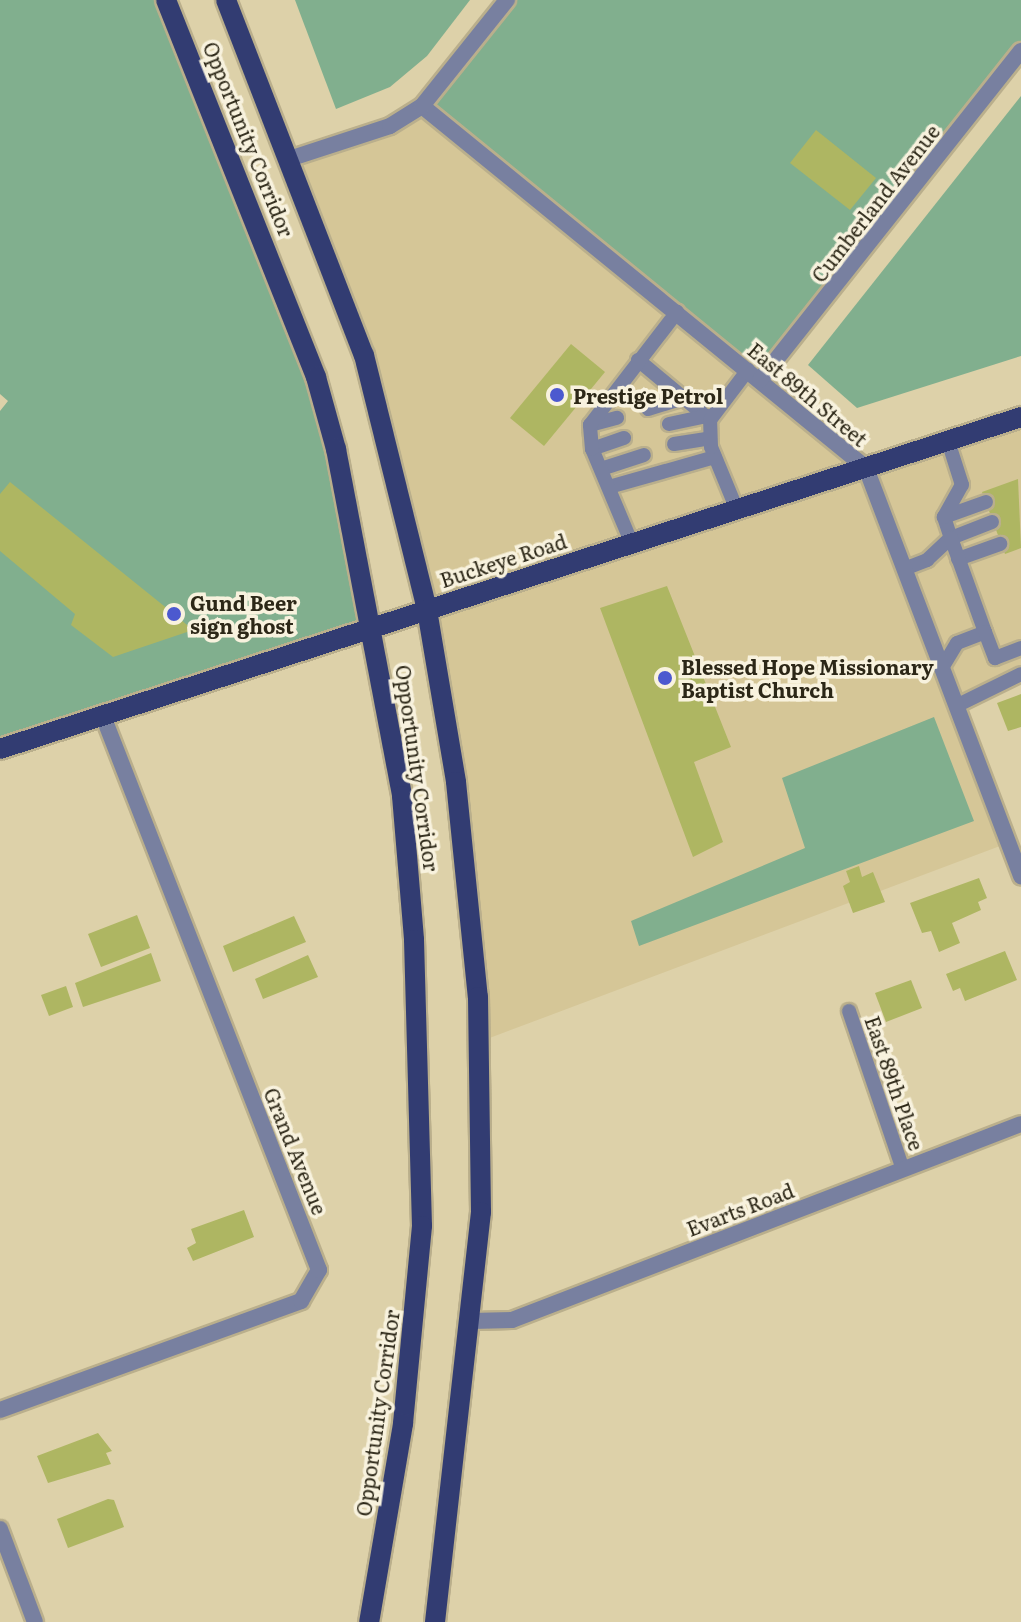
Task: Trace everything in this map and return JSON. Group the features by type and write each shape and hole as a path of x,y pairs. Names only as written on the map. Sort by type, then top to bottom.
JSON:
{"main road":[{"name":"Opportunity Corridor","path":"166,0 316,377 373,628 409,869 424,1178 412,1360 369,1622"},
{"name":"Opportunity Corridor","path":"226,0 364,355 427,610 456,782 476,971 481,1212 472,1321 435,1622"},
{"name":"Buckeye Road","path":"0,749 1021,417"}],"street":[{"path":"289,159 390,126 422,106 507,0"},
{"name":"Cumberland Avenue","path":"754,375 1021,51"},
{"name":"East 89th Street","path":"422,106 866,468 1021,877"},
{"name":"Grand Avenue","path":"0,1410 301,1301 319,1270 103,716"},
{"name":"Evarts Road","path":"472,1321 512,1320 902,1167 1021,1124"},
{"path":"0,1529 35,1622"}],"lane":[{"path":"632,544 592,449 590,425 677,312"},
{"path":"638,360 708,418 715,457 737,510"},
{"path":"669,424 708,418 754,375"},
{"path":"648,409 684,398"},
{"path":"590,425 617,418"},
{"path":"592,449 624,438"},
{"path":"674,444 710,438"},
{"path":"948,441 962,485 944,517 958,559 995,658 1021,648"},
{"path":"601,469 644,455"},
{"path":"609,487 715,457"},
{"path":"944,517 986,502"},
{"path":"904,569 927,560 951,538 992,522"},
{"path":"958,559 1000,544"},
{"path":"942,668 957,643 985,632"},
{"path":"956,706 1021,674"},
{"name":"East 89th Place","path":"849,1011 902,1167"}],"shaded area":[{"path":"422,106 866,468 1021,417 1021,684 956,706 1008,843 479,1042 467,865 380,414 289,159"}],"green space":[{"path":"0,0 166,0 283,284 373,628 0,749 0,411 8,401 0,394"},
{"path":"295,0 470,0 427,56 390,87 336,109"},
{"path":"507,0 1021,0 1021,50 760,380 422,106"},
{"path":"1021,96 1021,356 857,408 808,365"},
{"path":"934,717 974,821 639,946 631,921 805,848 782,778"}],"building":[{"path":"816,130 876,178 850,210 790,163"},
{"name":"Prestige Petrol","path":"571,344 605,372 544,446 510,418"},
{"path":"1018,479 1021,548 1005,554 982,492"},
{"path":"10,482 193,630 113,657 71,625 75,614 0,551 0,494"},
{"name":"Blessed Hope Missionary Baptist Church","path":"667,586 731,747 694,762 723,842 693,857 600,608"},
{"path":"1021,694 1021,727 1008,731 997,703"},
{"path":"859,866 862,877 873,872 885,902 853,913 843,886 850,882 846,871"},
{"path":"979,878 987,898 978,902 981,910 952,923 960,943 939,952 931,931 922,933 910,903"},
{"path":"137,915 150,948 101,967 88,934"},
{"path":"294,916 306,942 233,972 223,946"},
{"path":"1005,951 1017,980 965,1001 960,988 953,991 946,974"},
{"path":"151,953 161,981 83,1007 75,983"},
{"path":"308,955 318,977 263,999 255,979"},
{"path":"911,980 922,1008 886,1022 875,993"},
{"path":"66,986 73,1007 49,1016 41,995"},
{"path":"244,1210 254,1237 193,1261 187,1248 196,1243 191,1229"},
{"path":"98,1433 112,1451 106,1453 111,1464 48,1483 37,1456"},
{"path":"108,1499 114,1500 124,1527 68,1548 57,1519"}],"place":[{"name":"Prestige Petrol","path":"557,395"},
{"name":"Gund Beer sign ghost","path":"174,614"},
{"name":"Blessed Hope Missionary Baptist Church","path":"665,678"}]}
